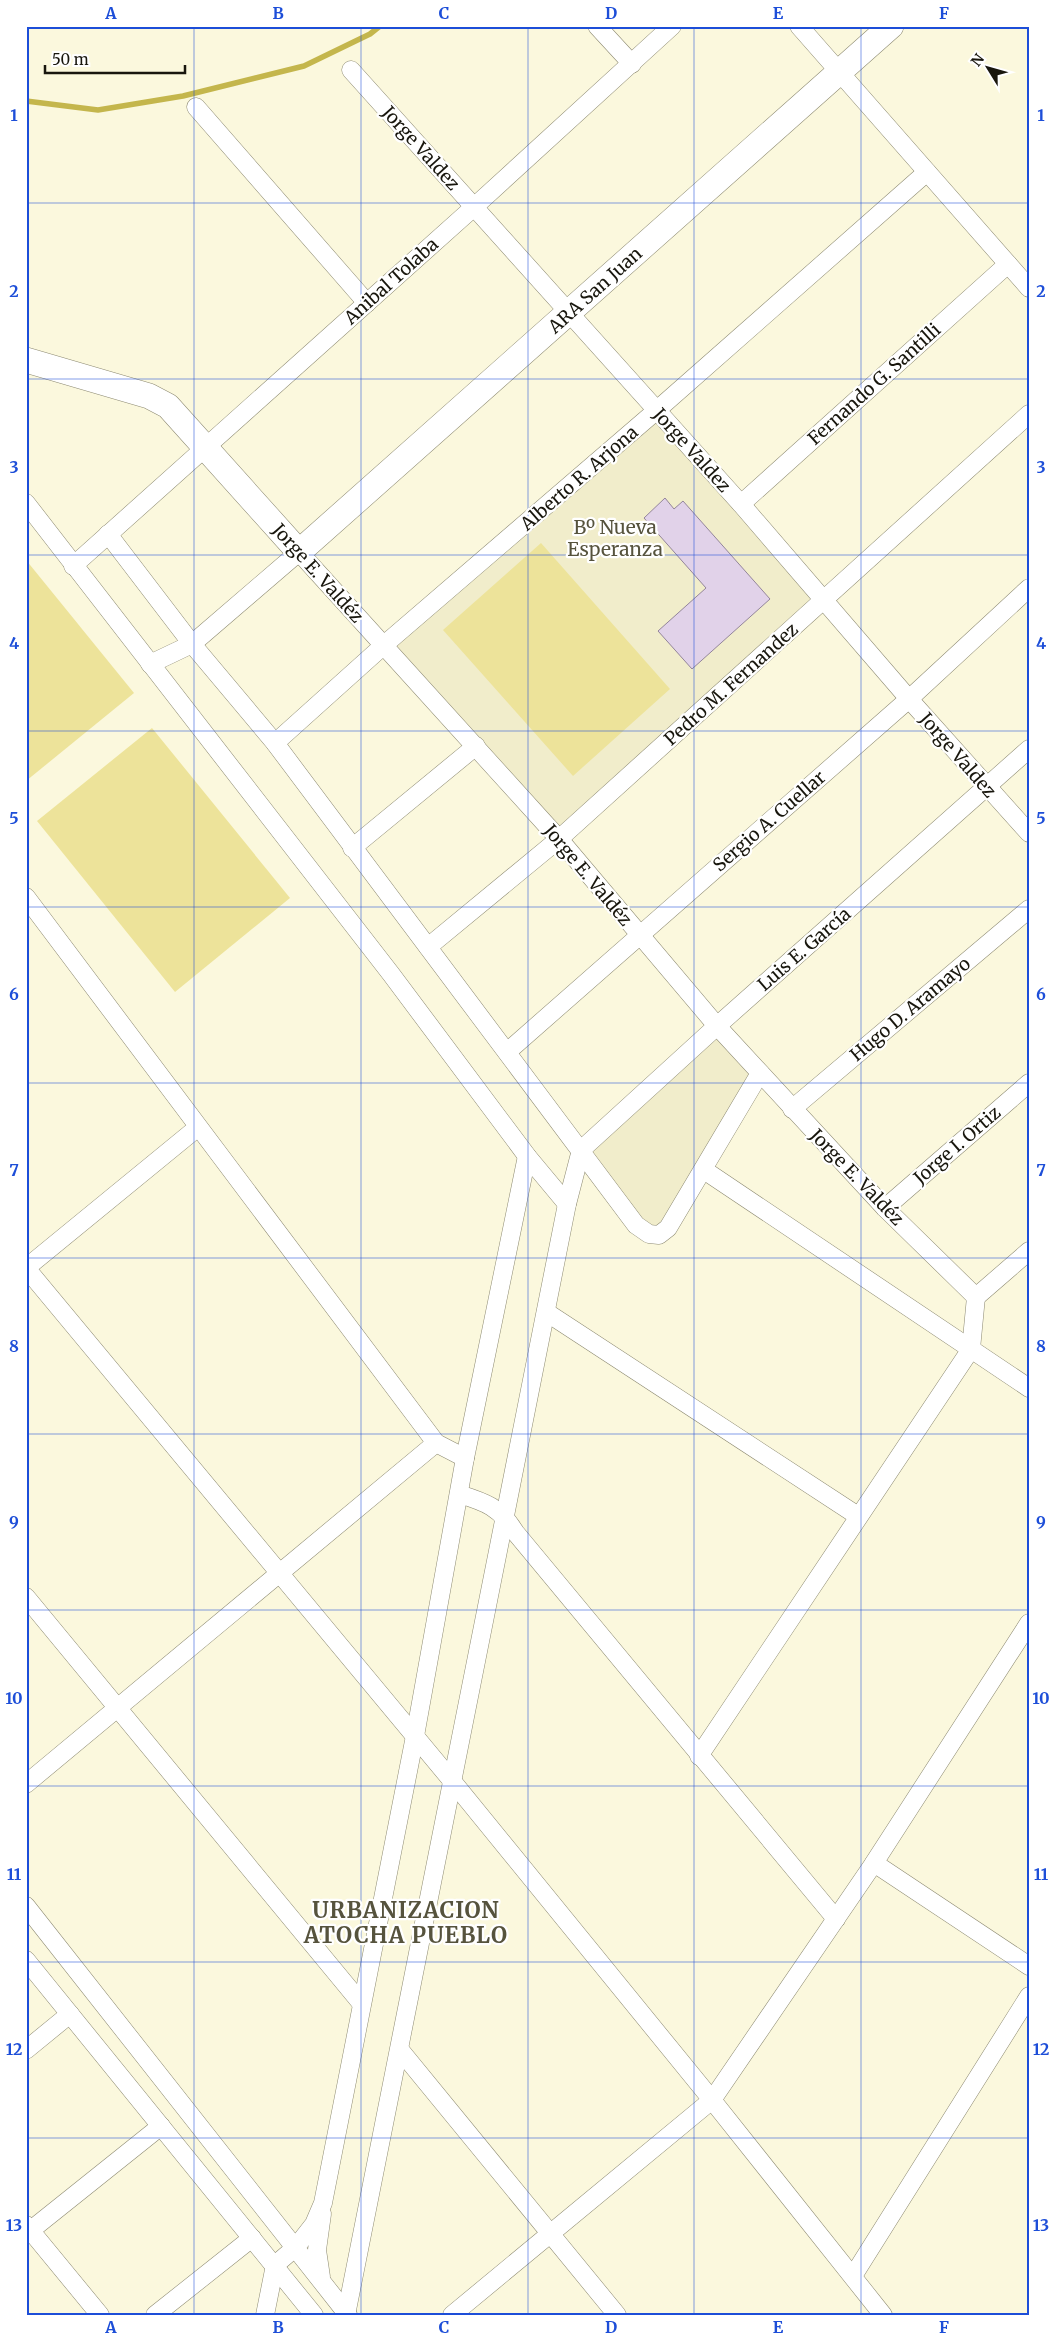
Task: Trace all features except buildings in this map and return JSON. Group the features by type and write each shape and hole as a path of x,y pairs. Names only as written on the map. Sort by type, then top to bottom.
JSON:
{"street":[{"path":"597,26 632,64"},
{"name":"Anibal Tolaba","path":"73,566 474,207 672,26"},
{"path":"800,26 1029,288"},
{"name":"ARA San Juan","path":"299,552 891,26"},
{"name":"Jorge Valdez","path":"351,70 741,504 909,699 1029,833"},
{"path":"196,107 366,303"},
{"name":"Alberto R. Arjona","path":"275,743 384,645 657,410 927,172"},
{"name":"Fernando G. Santilli","path":"741,504 1008,264"},
{"name":"Jorge E. Valdéz","path":"26,360 149,396 168,406 559,839 638,935 792,1109 884,1208 976,1298"},
{"name":"Pedro M. Fernandez","path":"428,947 559,839 1029,414"},
{"path":"26,503 391,974 527,1156 567,1204"},
{"path":"108,534 192,644 275,743 636,1225 649,1234 659,1235 668,1228 760,1073"},
{"path":"150,664 192,644 299,552"},
{"name":"Sergio A. Cuellar","path":"507,1052 909,699 1029,588"},
{"path":"352,848 476,746"},
{"name":"Luis E. García","path":"581,1150 717,1026 1029,749"},
{"path":"26,897 197,1128 436,1443 465,1458"},
{"name":"Hugo D. Aramayo","path":"792,1109 1029,909"},
{"name":"Jorge I. Ortiz","path":"884,1208 1029,1083"},
{"path":"197,1128 26,1268 453,1782 712,2100 883,2315"},
{"path":"347,2314 567,1204 581,1150"},
{"path":"321,2280 317,2250 323,2203 415,1736 465,1458 527,1156"},
{"path":"704,1170 1029,1388"},
{"path":"699,1756 971,1349 976,1298 1029,1251"},
{"path":"546,1312 858,1516"},
{"path":"26,1784 436,1443"},
{"path":"459,1494 488,1504 506,1517 514,1532 836,1919"},
{"path":"26,1597 361,2003"},
{"path":"452,2315 550,2232 712,2100 874,1863 1029,1624"},
{"path":"874,1863 1029,1966"},
{"path":"26,1906 347,2314"},
{"path":"26,1960 314,2315"},
{"path":"853,2276 1029,1996"},
{"path":"26,2050 70,2014"},
{"path":"400,2050 617,2315"},
{"path":"100,2315 28,2230 162,2126"},
{"path":"265,2315 274,2265 296,2247 314,2224 323,2203"},
{"path":"155,2315 252,2238"}],"shaded area":[{"path":"656,414 820,599 558,836 387,646"},
{"path":"541,543 670,689 573,776 443,630"},
{"path":"26,560 134,693 26,781"},
{"path":"152,728 290,898 175,992 37,821"},
{"path":"716,1027 759,1073 667,1227 649,1232 583,1151"}],"waterway":[{"path":"26,101 98,110 183,96 304,66 370,34 380,26"}],"district":[{"name":"Bº Nueva Esperanza","path":"615,538"},
{"name":"URBANIZACION ATOCHA PUEBLO","path":"406,1922"}]}
